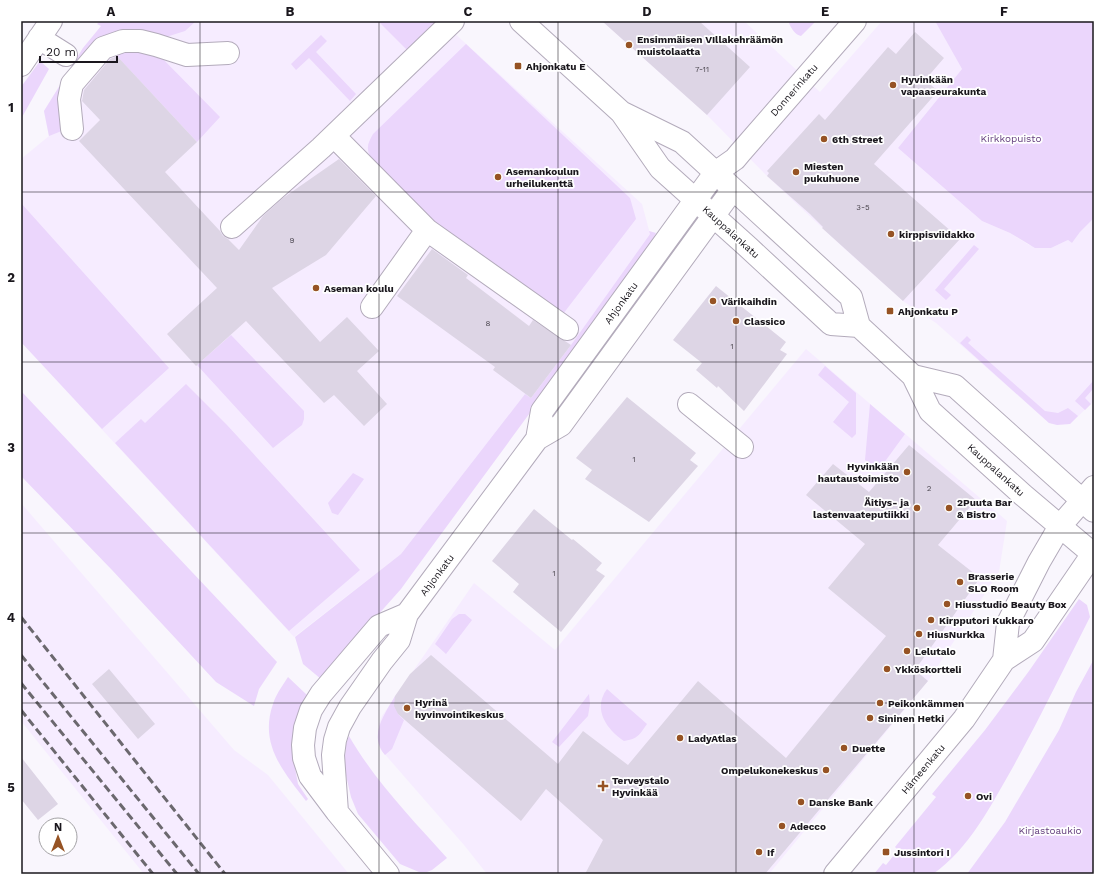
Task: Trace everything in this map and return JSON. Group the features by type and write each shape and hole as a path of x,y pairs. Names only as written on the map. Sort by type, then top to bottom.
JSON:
{"main road":[{"path":"232,227 327,142 453,21"},
{"name":"Kauppalankatu","path":"521,21 621,112 660,168 831,324 859,326"},
{"name":"Donnerinkatu","path":"716,173 735,159 855,21"},
{"path":"21,65 45,29 66,55"},
{"path":"72,129 69,99 72,84 103,48 123,41 140,41 156,44 187,55 228,53"},
{"name":"Kauppalankatu","path":"621,112 682,142 851,297 859,326 913,376 930,411 1018,490 1093,553"},
{"path":"327,142 427,230 567,329"},
{"path":"733,189 735,159"},
{"name":"Ahjonkatu","path":"537,438 542,411 716,173"},
{"name":"Ahjonkatu","path":"338,812 333,755 339,727 350,707 382,661 399,640 407,614 537,438 561,425 733,189"},
{"path":"372,307 427,230"},
{"name":"Kauppalankatu","path":"913,376 955,386 1090,500"},
{"path":"689,404 742,447"},
{"name":"Hämeenkatu","path":"1004,660 1008,624 1039,562 1060,526 1090,500"},
{"name":"Hämeenkatu","path":"835,874 964,719 1004,660 1033,641 1093,553"},
{"path":"388,874 310,776 304,758 303,745 305,728 311,710 321,694 379,626 407,614"}],"shaded area":[{"name":"Aseman koulu","path":"107,21 441,21 642,204 650,234 571,345 531,398 525,394 401,554 294,637 21,342 21,159 49,136 44,111 83,48"},
{"path":"602,21 744,21 820,92 882,21 935,21 962,69 898,148 982,221 1010,233 1029,245 1051,248 1068,240 1072,243 1080,232 1094,218 1094,401 1070,424 1049,423 936,323 903,301 847,251 767,176 707,115"},
{"path":"806,349 1007,521 999,572 928,681 769,874 487,874 464,845 382,751 378,739 379,724 382,716 474,583 555,650"},
{"path":"21,503 234,750 268,775 349,874 144,874 21,721"}],"green space":[{"path":"100,21 196,21 185,31 166,37 105,36 64,130 49,136 44,111 83,48 101,26 97,24"},
{"path":"378,21 439,21 409,52"},
{"path":"791,21 816,21 801,36 795,33 792,29 789,23"},
{"name":"Kirkkopuisto","path":"935,21 1094,21 1094,218 1080,232 1072,243 1068,240 1051,248 1035,248 1010,233 982,221 898,148 962,69"},
{"path":"321,35 327,41 316,52 356,94 350,101 309,58 296,70 291,64"},
{"name":"Asemankoulun urheilukenttä","path":"466,44 630,198 636,219 563,314 434,224 370,157 368,145 373,134"},
{"path":"140,49 159,55 220,117 197,142 115,54"},
{"path":"40,61 49,69 21,119 21,87"},
{"path":"21,203 169,368 102,429 21,342"},
{"path":"649,231 656,233 646,252 604,312 401,589 321,679 303,664 295,637 401,554 525,394 531,398 571,345 650,234"},
{"path":"974,245 979,249 944,289 951,295 946,300 935,290"},
{"path":"231,335 304,411 302,425 273,448 197,365"},
{"path":"967,336 971,340 968,343 1045,411 1058,413 1068,408 1078,416 1070,424 1057,425 1049,423 960,343"},
{"path":"825,366 856,393 856,434 852,438 833,422 849,402 818,375"},
{"path":"1094,380 1094,388 1085,398 1091,404 1085,410 1075,401"},
{"path":"186,384 227,425 360,570 289,631 115,443 141,419 145,423"},
{"path":"21,391 277,662 259,689 254,706 216,682 112,570 21,476"},
{"path":"870,404 905,434 878,471 865,460"},
{"path":"353,473 364,479 338,515 332,513 328,503"},
{"path":"1079,599 1087,605 1090,617 1013,767 988,811 969,839 958,852 933,874 874,874 883,863 886,865 898,850 895,847 936,797 932,794 985,730 1029,671"},
{"path":"459,614 465,614 472,620 446,654 435,644 452,619"},
{"name":"Kirjastoaukio","path":"1094,659 1094,874 967,874 1005,822 1059,730 1076,692"},
{"path":"288,677 307,695 296,720 293,739 293,757 298,784 308,799 306,801 282,768 271,744 269,732 269,718 273,704"},
{"path":"607,689 647,724 636,737 624,741 607,725 601,711 601,704"},
{"path":"589,694 590,704 588,716 559,747 552,742"},
{"path":"395,696 398,714 404,720 392,749 385,755 380,747 378,732 383,717"},
{"path":"349,736 370,769 382,784 447,858 432,870 427,872 419,872 400,864 358,814 351,797 344,767 346,744"}],"building":[{"path":"602,21 699,21 750,67 707,115"},
{"path":"915,32 944,58 925,80 938,91 874,164 960,239 903,301 767,176 769,173 767,171 819,114 825,120 888,47 896,54"},
{"path":"117,56 197,142 165,172 223,236 239,250 263,216 283,198 339,159 376,196 326,255 272,288 320,342 347,317 379,351 357,371 387,404 364,426 334,395 324,403 246,321 196,366 167,334 217,288 79,141 100,120 82,101 84,90 110,59"},
{"path":"432,249 468,275 466,278 529,326 533,320 571,345 531,398 493,370 495,367 397,296"},
{"path":"716,286 786,342 780,350 787,354 744,411 718,386 717,388 696,370 702,363 673,340"},
{"path":"627,397 696,453 690,460 698,466 649,522 585,479 592,470 576,458"},
{"name":"Ykköskortteli","path":"909,445 976,500 938,545 980,578 915,670 928,681 765,874 585,874 603,840 546,789 521,821 398,714 394,706 395,696 410,674 431,655 558,764 583,731 628,765 698,681 786,758 886,636 828,588 865,544 806,495 833,464 869,492"},
{"path":"534,509 602,563 596,570 605,576 561,632 513,592 519,584 492,561"},
{"path":"109,669 155,724 138,739 92,684"},
{"path":"21,757 58,804 42,817 38,817 38,820 21,799"}],"railway":[{"path":"21,617 225,874"},
{"path":"21,655 199,874"},
{"path":"21,683 177,874"},
{"path":"21,710 153,874"}],"place":[{"name":"Ensimmäisen VIllakehräämön muistolaatta","path":"629,45"},
{"name":"Ahjonkatu E","path":"518,66"},
{"name":"Hyvinkään vapaaseurakunta","path":"893,85"},
{"name":"6th Street","path":"824,139"},
{"name":"Miesten pukuhuone","path":"796,172"},
{"name":"Asemankoulun urheilukenttä","path":"498,177"},
{"name":"kirppisviidakko","path":"891,234"},
{"name":"Aseman koulu","path":"316,288"},
{"name":"Värikaihdin","path":"713,301"},
{"name":"Ahjonkatu P","path":"890,311"},
{"name":"Classico","path":"736,321"},
{"name":"Hyvinkään hautaustoimisto","path":"907,472"},
{"name":"Äitiys- ja lastenvaateputiikki","path":"917,508"},
{"name":"2Puuta Bar & Bistro","path":"949,508"},
{"name":"Brasserie SLO Room","path":"960,582"},
{"name":"Hiusstudio Beauty Box","path":"947,604"},
{"name":"Kirpputori Kukkaro","path":"931,620"},
{"name":"HiusNurkka","path":"919,634"},
{"name":"Lelutalo","path":"907,651"},
{"name":"Ykköskortteli","path":"887,669"},
{"name":"Peikonkämmen","path":"880,703"},
{"name":"Hyrinä hyvinvointikeskus","path":"407,708"},
{"name":"Sininen Hetki","path":"870,718"},
{"name":"LadyAtlas","path":"680,738"},
{"name":"Duette","path":"844,748"},
{"name":"Ompelukonekeskus","path":"826,770"},
{"name":"Terveystalo Hyvinkää","path":"603,786"},
{"name":"Ovi","path":"968,796"},
{"name":"Danske Bank","path":"801,802"},
{"name":"Adecco","path":"782,826"},
{"name":"If","path":"759,852"},
{"name":"Jussintori I","path":"886,852"}]}
